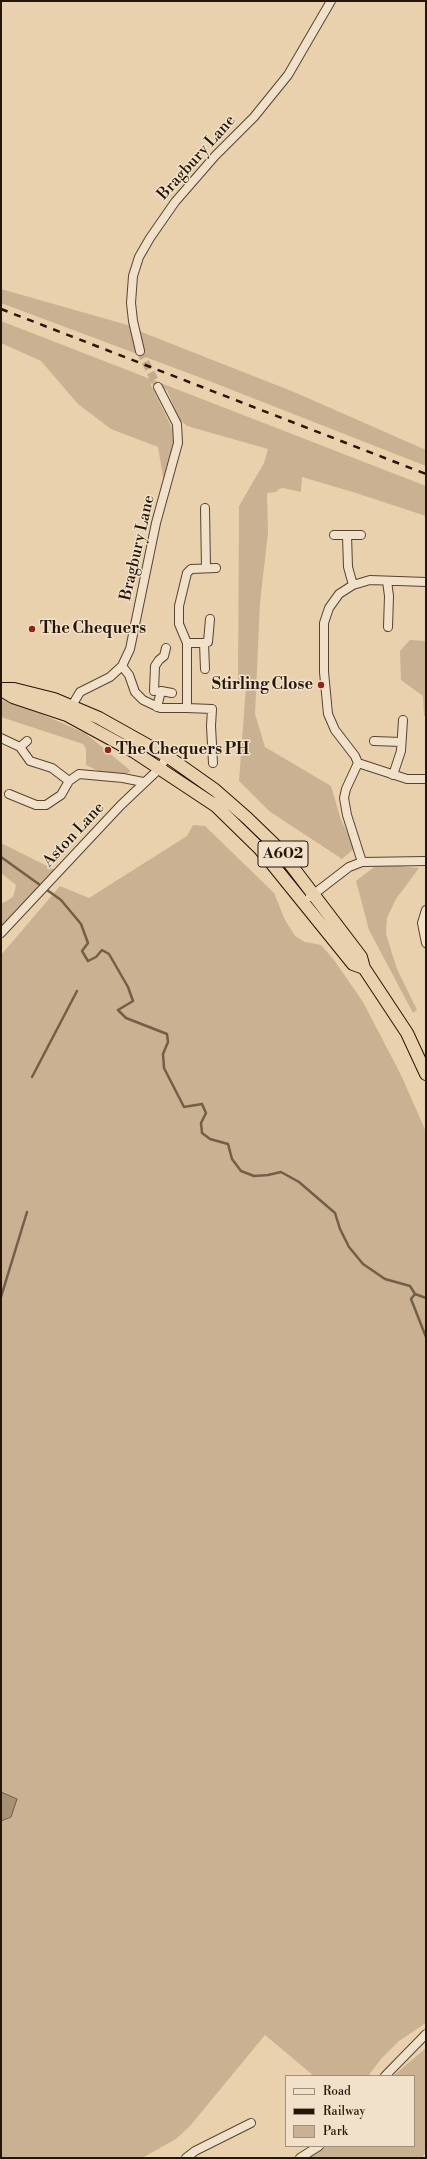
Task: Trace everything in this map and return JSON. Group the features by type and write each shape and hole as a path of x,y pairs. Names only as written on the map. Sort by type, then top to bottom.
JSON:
{"highway":[{"name":"A602","path":"1,689 14,689 54,699 69,711 160,768 216,806 260,849 353,964 364,968"},
{"name":"A602","path":"69,711 99,718 167,756 215,790 278,848 340,927 361,957 364,968 406,1033 426,1074"}],"street":[{"name":"Bragbury Lane","path":"140,351 132,309 133,276 140,257 150,238 174,202 215,156 254,117 288,75 331,1"},
{"name":"Bragbury Lane","path":"69,711 80,692 110,677 122,666 130,649 156,523 178,443 177,424 158,387"},
{"path":"205,508 206,568"},
{"path":"334,535 361,535"},
{"path":"347,535 348,567 353,584"},
{"path":"187,708 187,643 178,619 186,579 191,569 216,568"},
{"path":"426,582 370,580 353,584 339,594 329,608 324,623 324,672 326,703 331,723 358,763 407,779 426,780"},
{"path":"387,581 389,596 388,627"},
{"path":"187,643 208,642 210,619"},
{"path":"204,643 204,669"},
{"path":"157,707 155,666 164,656 166,648"},
{"path":"122,666 139,696 157,707 212,709 211,726 213,763"},
{"path":"144,690 172,693"},
{"path":"393,775 400,758 403,720"},
{"path":"1,738 20,747 30,761 52,768 69,781"},
{"path":"20,747 27,741"},
{"path":"374,741 401,742"},
{"name":"Aston Lane","path":"1,933 143,782 160,768 167,756"},
{"path":"358,763 346,789 344,798 347,815 362,862"},
{"path":"9,794 36,805 46,806 61,795 69,781 80,774 123,778 143,782"},
{"path":"303,902 349,867 362,862 426,861"},
{"path":"426,910 422,923 426,943"},
{"path":"412,923 422,923"},
{"path":"386,2075 426,2034"},
{"path":"186,2158 195,2151 251,2123"},
{"path":"300,2158 317,2147"}],"green space":[{"path":"1,289 131,326 144,352 139,331 294,392 426,450 426,466 204,379 1,303"},
{"path":"1,321 426,486 426,516 302,477 301,492 283,488 276,492 267,493 268,533 260,602 255,714 265,747 331,786 341,820 355,848 342,859 269,811 239,781 246,686 238,685 239,506 264,463 268,449 187,426 179,419 167,390 150,383 173,430 174,438 164,483 158,447 111,429 78,404 41,361 1,343"},
{"path":"410,640 426,641 426,716 424,716 423,696 401,680 400,651"},
{"path":"1,700 39,713 85,733 131,771 121,777 109,776 86,765 86,749 83,744 1,717"},
{"path":"193,825 205,826 274,893 285,920 295,936 305,942 321,945 334,960 363,1002 402,1077 426,1132 426,2023 399,2041 381,2059 369,2075 313,2075 265,2035 190,2126 176,2139 142,2158 1,2158 1,955 60,886 89,898 187,836"},
{"path":"1,843 57,871 1,931 1,904 13,897 16,885 1,873"},
{"path":"378,864 419,868 396,899 387,918 386,934 397,969 417,1010 413,1013 369,930 356,881"},
{"path":"426,2048 426,2152 422,2158 309,2158 324,2147 415,2147 415,2075 394,2075"}],"shaded area":[{"path":"1,1792 17,1799 11,1817 1,1821"}],"waterway":[{"path":"1,857 61,900 81,924 88,943 82,951 88,961 96,957 102,950 109,954 128,987 133,1001 118,1010 126,1018 167,1034 168,1042 163,1054 164,1068 184,1107 202,1104 206,1113 201,1123 202,1133 210,1139 228,1144 232,1159 241,1171 254,1176 281,1172 299,1182 335,1213 340,1229 349,1247 363,1264 385,1279 410,1286 415,1294 426,1298"},
{"path":"32,1077 77,991"},
{"path":"1,1297 27,1212"},
{"path":"415,1294 411,1299 426,1337"}],"tunnel":[{"path":"140,351 158,387"}],"railway":[{"path":"1,309 426,474"}],"place":[{"name":"The Chequers","path":"32,629"},
{"name":"Stirling Close","path":"321,685"},
{"name":"The Chequers PH","path":"108,750"}]}
